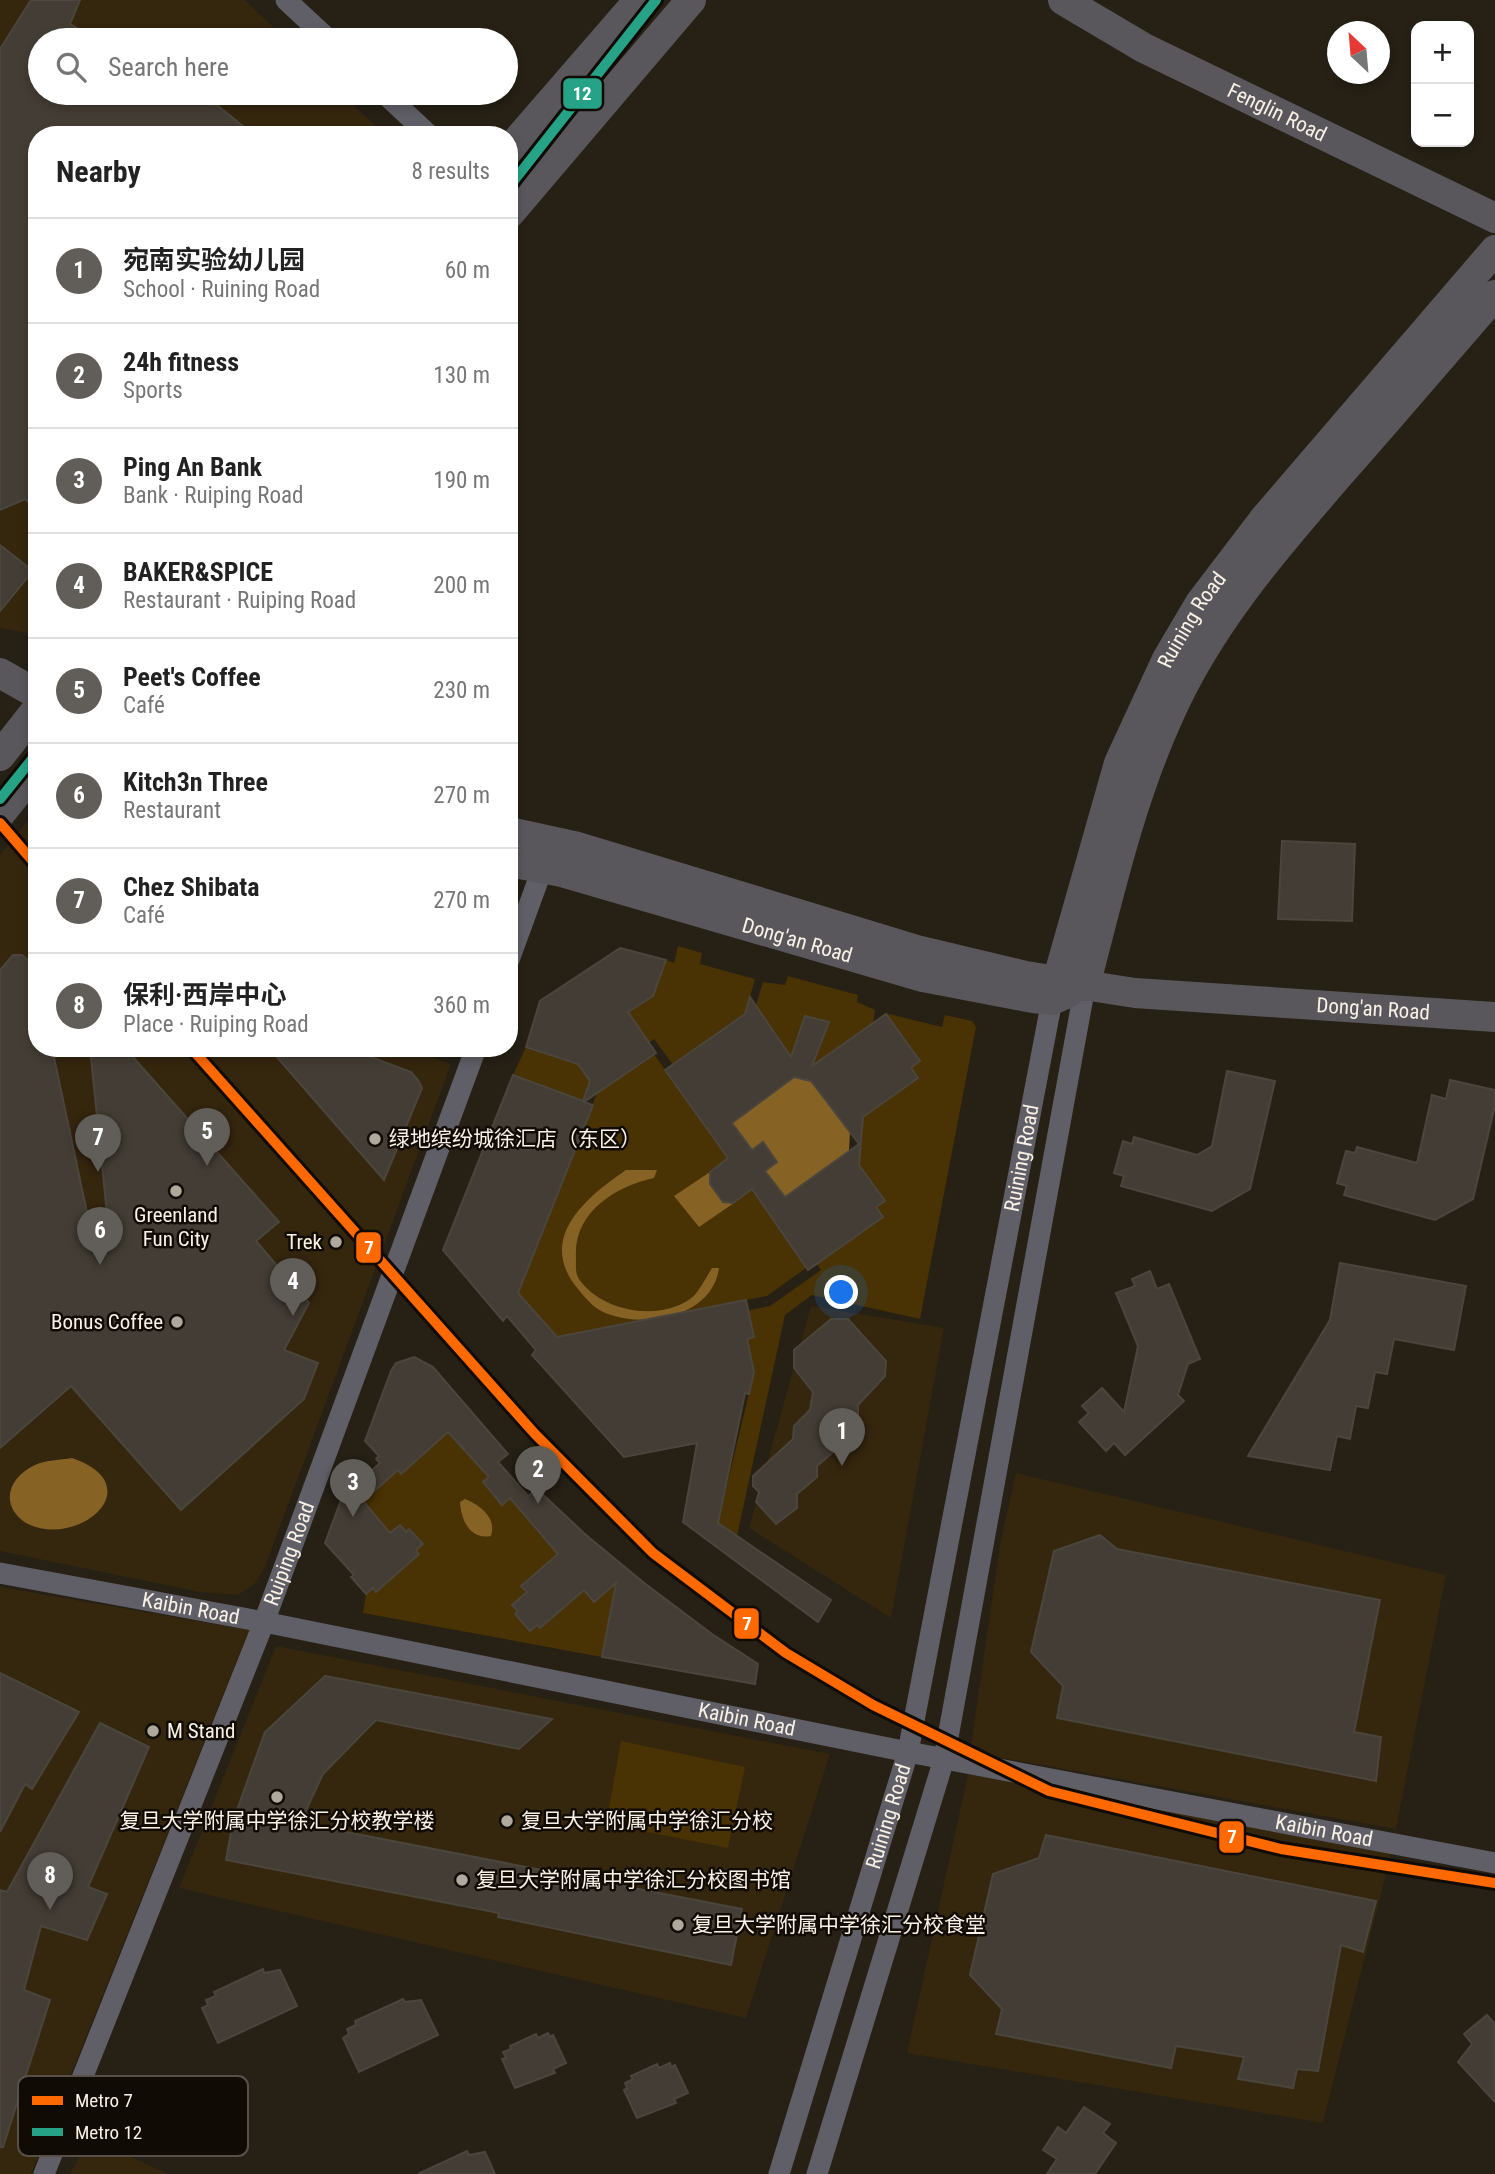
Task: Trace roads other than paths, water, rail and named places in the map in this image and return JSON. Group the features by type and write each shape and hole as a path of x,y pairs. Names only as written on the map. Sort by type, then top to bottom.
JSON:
{"street":[{"path":"286,0 316,28"},
{"path":"518,140 639,0"},
{"path":"518,203 691,0"},
{"name":"Fenglin Road","path":"1063,0 1144,48 1495,218"},
{"path":"397,105 419,126"},
{"name":"Ruining Road","path":"779,2174 908,1752 1064,989 1119,763 1146,699 1193,614 1264,519 1495,250"},
{"name":"Ruining Road","path":"817,2174 944,1759 1064,989 1124,838 1144,775 1170,712 1195,663 1261,567 1495,295"},
{"path":"0,673 28,689"},
{"path":"0,756 24,724"},
{"path":"0,814 28,779"},
{"name":"Dong'an Road","path":"518,837 547,855 1064,989 1495,1017"},
{"path":"518,935 547,855"},
{"name":"Dong'an Road","path":"518,860 547,855"},
{"name":"Ruiping Road","path":"83,2076 264,1622 473,1057"},
{"name":"Kaibin Road","path":"0,1573 264,1622 944,1759 1495,1863"},
{"name":"Ruiping Road","path":"44,2174 51,2156"}],"metro line":[{"name":"12","path":"518,176 656,0"},
{"name":"12","path":"0,799 28,764"},
{"name":"7","path":"0,823 28,856"},
{"name":"7","path":"199,1057 535,1434 653,1553 786,1653 873,1705 1049,1791 1281,1849 1495,1883"}],"place":[{"name":"绿地缤纷城徐汇店（东区）","path":"375,1139"},
{"name":"Peet's Coffee","path":"207,1166"},
{"name":"Chez Shibata","path":"98,1172"},
{"name":"Greenland Fun City","path":"176,1191"},
{"name":"Trek","path":"336,1242"},
{"name":"Kitch3n Three","path":"100,1265"},
{"name":"BAKER&SPICE","path":"293,1316"},
{"name":"Bonus Coffee","path":"177,1322"},
{"name":"宛南实验幼儿园","path":"842,1466"},
{"name":"24h fitness","path":"538,1504"},
{"name":"Ping An Bank","path":"353,1517"},
{"name":"M Stand","path":"153,1731"},
{"name":"复旦大学附属中学徐汇分校教学楼","path":"277,1797"},
{"name":"复旦大学附属中学徐汇分校","path":"507,1821"},
{"name":"复旦大学附属中学徐汇分校图书馆","path":"462,1880"},
{"name":"保利·西岸中心","path":"50,1910"},
{"name":"复旦大学附属中学徐汇分校食堂","path":"678,1925"}]}
